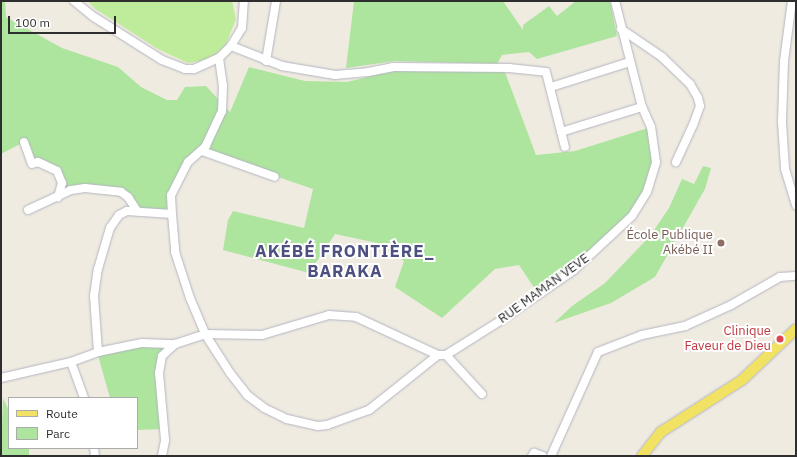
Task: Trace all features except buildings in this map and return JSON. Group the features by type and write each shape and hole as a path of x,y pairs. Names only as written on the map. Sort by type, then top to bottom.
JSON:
{"main road":[{"path":"642,456 660,432 742,380 796,329"}],"street":[{"path":"74,1 94,17 174,66 194,69 219,58 231,46 242,28 244,1"},
{"path":"266,61 276,1"},
{"name":"RUE MAMAN VEVE","path":"202,151 188,162 171,194 177,260 206,334 230,373 255,403 287,419 318,426 343,421 369,410 442,355 574,270 632,216 647,192 656,162 651,127 642,107 615,1"},
{"path":"792,1 784,61 782,122 785,170 796,205"},
{"path":"621,29 632,34 667,61 690,84 698,98 700,106 676,162"},
{"path":"231,46 266,61 335,75 368,72 394,67 509,68 546,72 565,147"},
{"path":"219,58 223,85 222,111 202,151 275,177"},
{"path":"551,87 630,62"},
{"path":"561,132 642,107"},
{"path":"24,142 32,164 38,162 57,171 62,183 58,197"},
{"path":"28,210 70,190 106,189 121,192 128,197 137,211"},
{"path":"98,352 94,296 105,241 119,215 127,211 172,214"},
{"path":"551,456 598,352 642,335 685,326 731,305 780,277 796,276"},
{"path":"1,378 71,362 98,352 142,343 175,344 206,334 262,335 321,316 347,316 384,329 442,355 482,394"},
{"path":"162,456 164,440 159,373 162,356 175,344"},
{"path":"71,362 84,397"},
{"path":"532,456 534,453 543,456"}],"green space":[{"path":"1,1 5,1 6,17 62,48 118,67 141,87 167,100 177,100 185,87 206,86 230,112 249,67 305,81 347,82 392,71 505,72 536,155 575,151 651,127 656,162 647,192 632,216 592,255 537,292 519,265 495,269 442,318 395,287 404,261 377,243 335,234 309,273 223,250 228,220 233,211 304,228 313,189 202,151 188,162 171,194 172,214 137,211 128,197 85,188 58,197 61,188 57,171 32,164 24,142 1,154"},
{"path":"88,1 232,1 236,19 226,44 217,53 206,60 188,63 158,49 94,8"},
{"path":"354,1 503,1 523,30 523,25 549,6 557,16 576,1 610,1 617,36 537,59 529,52 502,55 497,64 395,61 346,68"},
{"path":"703,166 711,168 705,189 655,277 611,303 554,323 572,306 605,283 650,236 669,208 682,179 694,184"},
{"path":"175,344 162,356 163,429 138,430 138,397 110,397 97,352 121,347"},
{"path":"3,398 8,409 8,449 29,449 29,456 1,456"}],"place":[{"name":"École Publique Akébé II","path":"721,243"},
{"name":"Clinique Faveur de Dieu","path":"780,339"}],"district":[{"name":"AKÉBÉ FRONTIÈRE_ BARAKA","path":"345,262"}]}
